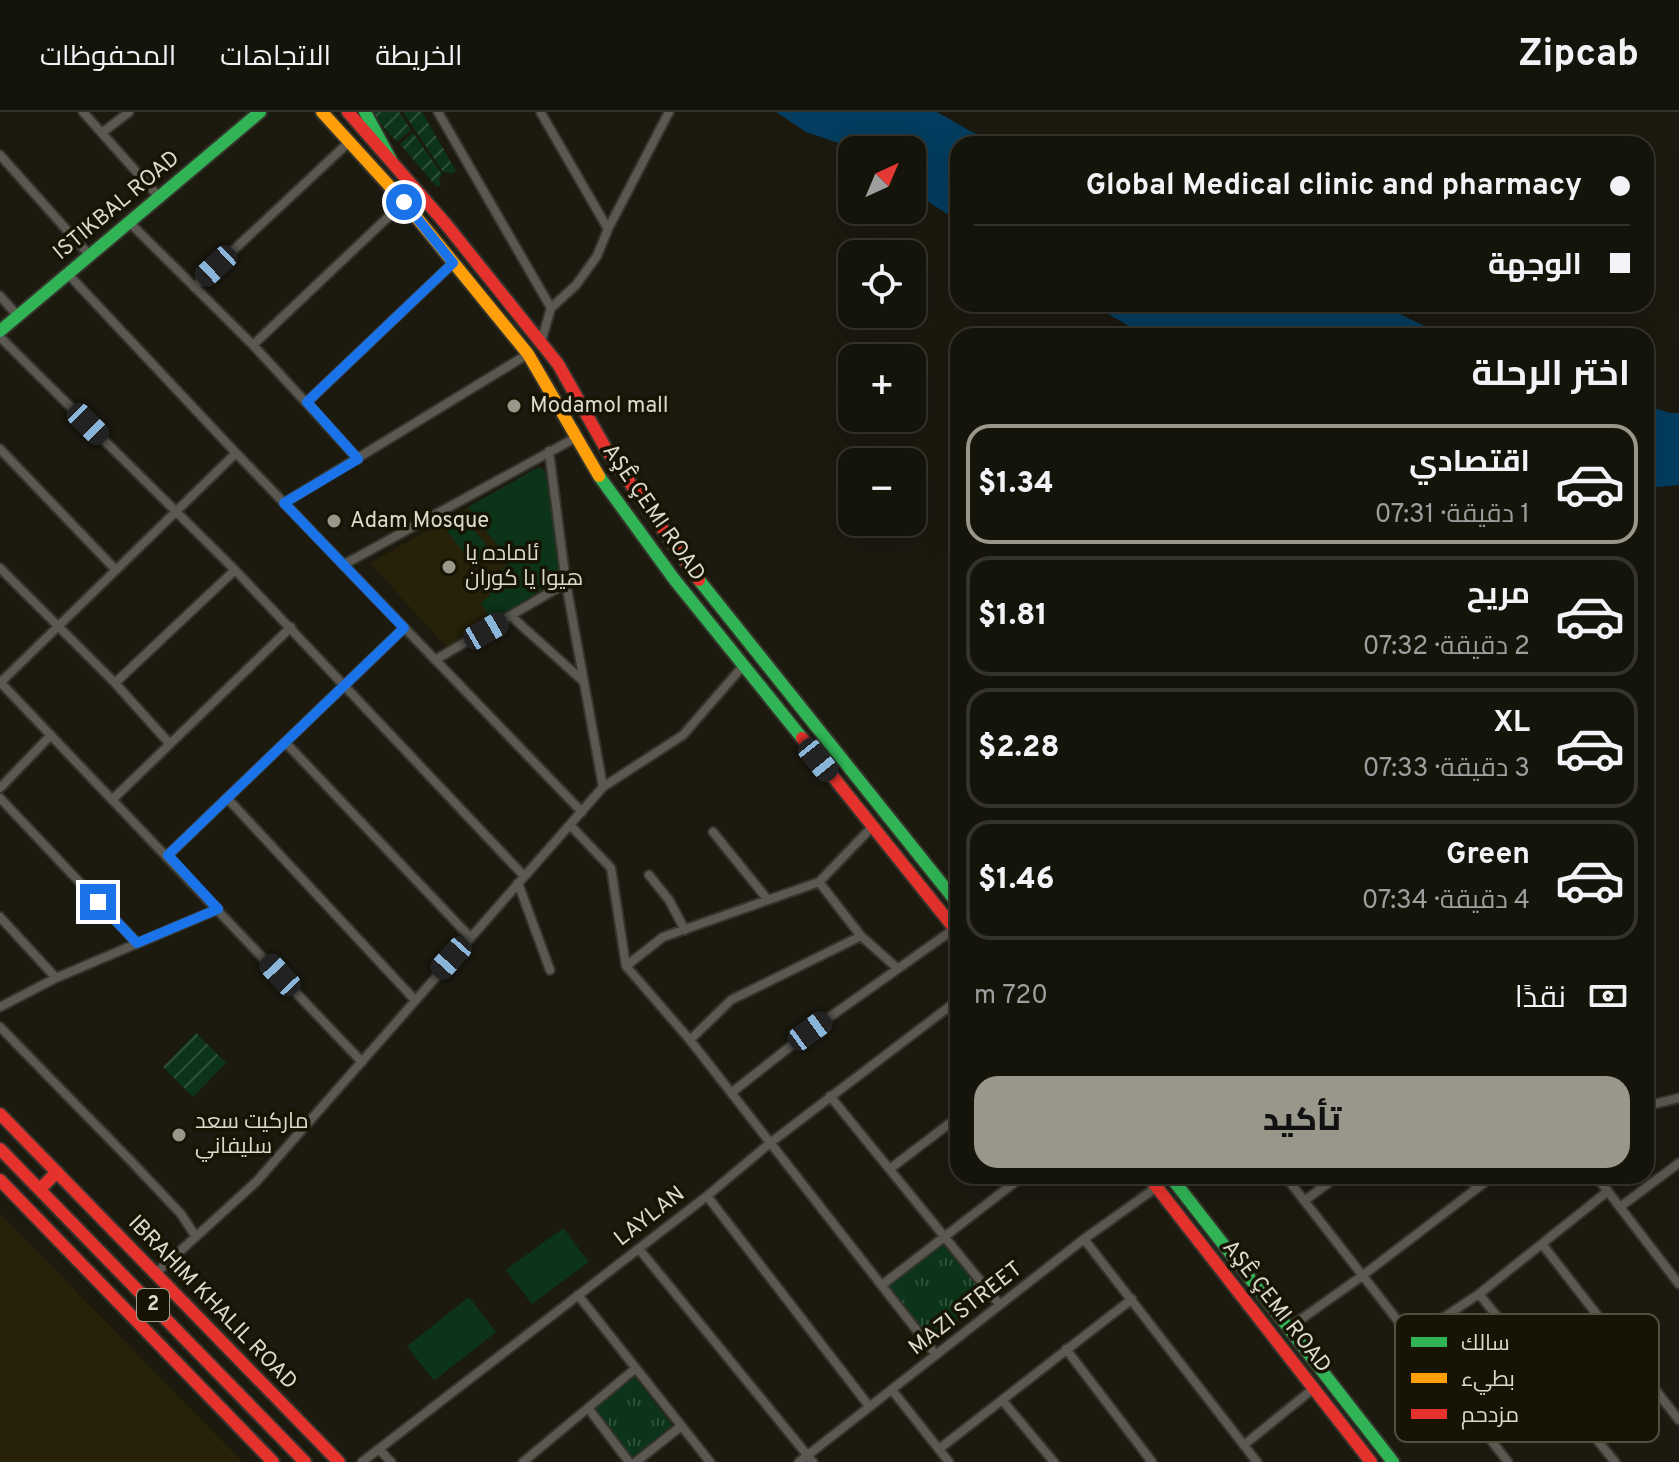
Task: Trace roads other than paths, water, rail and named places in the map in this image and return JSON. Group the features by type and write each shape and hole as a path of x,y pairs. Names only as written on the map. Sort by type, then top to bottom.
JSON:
{"main road":[{"name":"ISTIKBAL ROAD","path":"0,334 260,112"},
{"name":"AŞÊ ÇEMI ROAD","path":"322,112 404,202 528,354 601,479 674,579 950,924"},
{"name":"AŞÊ ÇEMI ROAD","path":"348,112 558,364 606,449 683,559 950,894"},
{"path":"365,112 391,160"},
{"name":"IBRAHIM KHALIL ROAD","path":"0,1114 339,1462"},
{"name":"IBRAHIM KHALIL ROAD","path":"0,1149 305,1462"},
{"path":"40,1189 57,1172"},
{"name":"2","path":"0,1180 273,1462"},
{"name":"AŞÊ ÇEMI ROAD","path":"1155,1184 1371,1462"},
{"name":"AŞÊ ÇEMI ROAD","path":"1176,1184 1393,1462"}],"street":[{"path":"83,112 159,197"},
{"path":"103,132 129,112"},
{"path":"438,112 551,308"},
{"path":"541,342 551,308 586,274 597,256 669,112"},
{"path":"541,113 608,229"},
{"path":"194,287 349,142"},
{"path":"0,155 90,256"},
{"path":"253,345 404,202"},
{"path":"129,222 253,345 358,459"},
{"path":"307,402 453,263"},
{"path":"68,274 582,812"},
{"path":"0,296 18,316"},
{"path":"0,334 346,684 521,879 550,970"},
{"path":"284,503 528,354"},
{"path":"343,565 577,437"},
{"path":"0,449 116,570"},
{"path":"549,451 566,583 603,787"},
{"path":"236,453 0,683 168,855 362,1062"},
{"path":"0,568 115,683 169,743"},
{"path":"115,683 235,570"},
{"path":"435,660 566,583"},
{"path":"512,617 584,681"},
{"path":"113,799 291,627"},
{"path":"168,855 404,628"},
{"path":"155,1274 256,1182 603,787 683,735 743,666"},
{"path":"0,788 51,735"},
{"path":"285,742 470,937"},
{"path":"0,798 137,943"},
{"path":"227,798 414,999"},
{"path":"570,825 611,868 626,966 690,1040 936,1355"},
{"path":"626,966 663,937 819,882 872,827"},
{"path":"713,832 768,900"},
{"path":"649,875 669,900 685,930"},
{"path":"819,882 861,936 897,968"},
{"path":"0,1007 56,978 218,909"},
{"path":"0,917 56,978"},
{"path":"731,1093 897,968 950,935"},
{"path":"690,1040 731,1000 861,936"},
{"name":"LAYLAN","path":"362,1462 707,1196 830,1096 950,1006"},
{"path":"0,1027 141,1171 181,1214 196,1237"},
{"path":"830,1096 1000,1305"},
{"path":"1654,1104 1679,1098"},
{"path":"891,1168 950,1123"},
{"path":"1654,1182 1679,1163"},
{"path":"882,1285 1012,1184"},
{"name":"MAZI STREET","path":"799,1462 810,1459 869,1406 1084,1239 1149,1184"},
{"path":"1291,1184 1395,1318"},
{"path":"1304,1201 1327,1184"},
{"path":"1474,1184 1477,1188"},
{"path":"1290,1327 1482,1184"},
{"path":"1602,1184 1676,1272 1679,1284"},
{"path":"1620,1207 1651,1184"},
{"path":"1449,1314 1479,1294 1608,1191"},
{"path":"707,1196 869,1406"},
{"path":"1084,1239 1257,1462"},
{"path":"1542,1244 1596,1314"},
{"path":"639,1249 810,1459"},
{"path":"1479,1294 1495,1314"},
{"path":"578,1295 710,1462"},
{"path":"939,1449 1132,1299"},
{"path":"1066,1349 1152,1462"},
{"path":"523,1462 636,1368"},
{"path":"1244,1445 1314,1388"},
{"path":"892,1390 949,1462"},
{"path":"1659,1394 1679,1420"},
{"path":"1002,1400 1054,1462"},
{"path":"588,1408 629,1462"},
{"path":"636,1462 680,1427"},
{"path":"1492,1442 1508,1462"},
{"path":"1599,1442 1615,1462"},
{"path":"379,1449 391,1462"}],"water":[{"path":"776,112 937,112 983,136 950,136 950,216 926,200 926,136 838,136 838,143 806,132"},
{"path":"1105,312 1395,312 1429,328 1132,328"},
{"path":"1654,408 1679,413 1679,485 1654,487"}],"place":[{"name":"Modamol mall","path":"514,406"},
{"name":"Adam Mosque","path":"334,521"},
{"name":"ئاماده یا هیوا یا کوران","path":"449,567"},
{"name":"ماركيت سعد سليفاني","path":"179,1135"}]}
